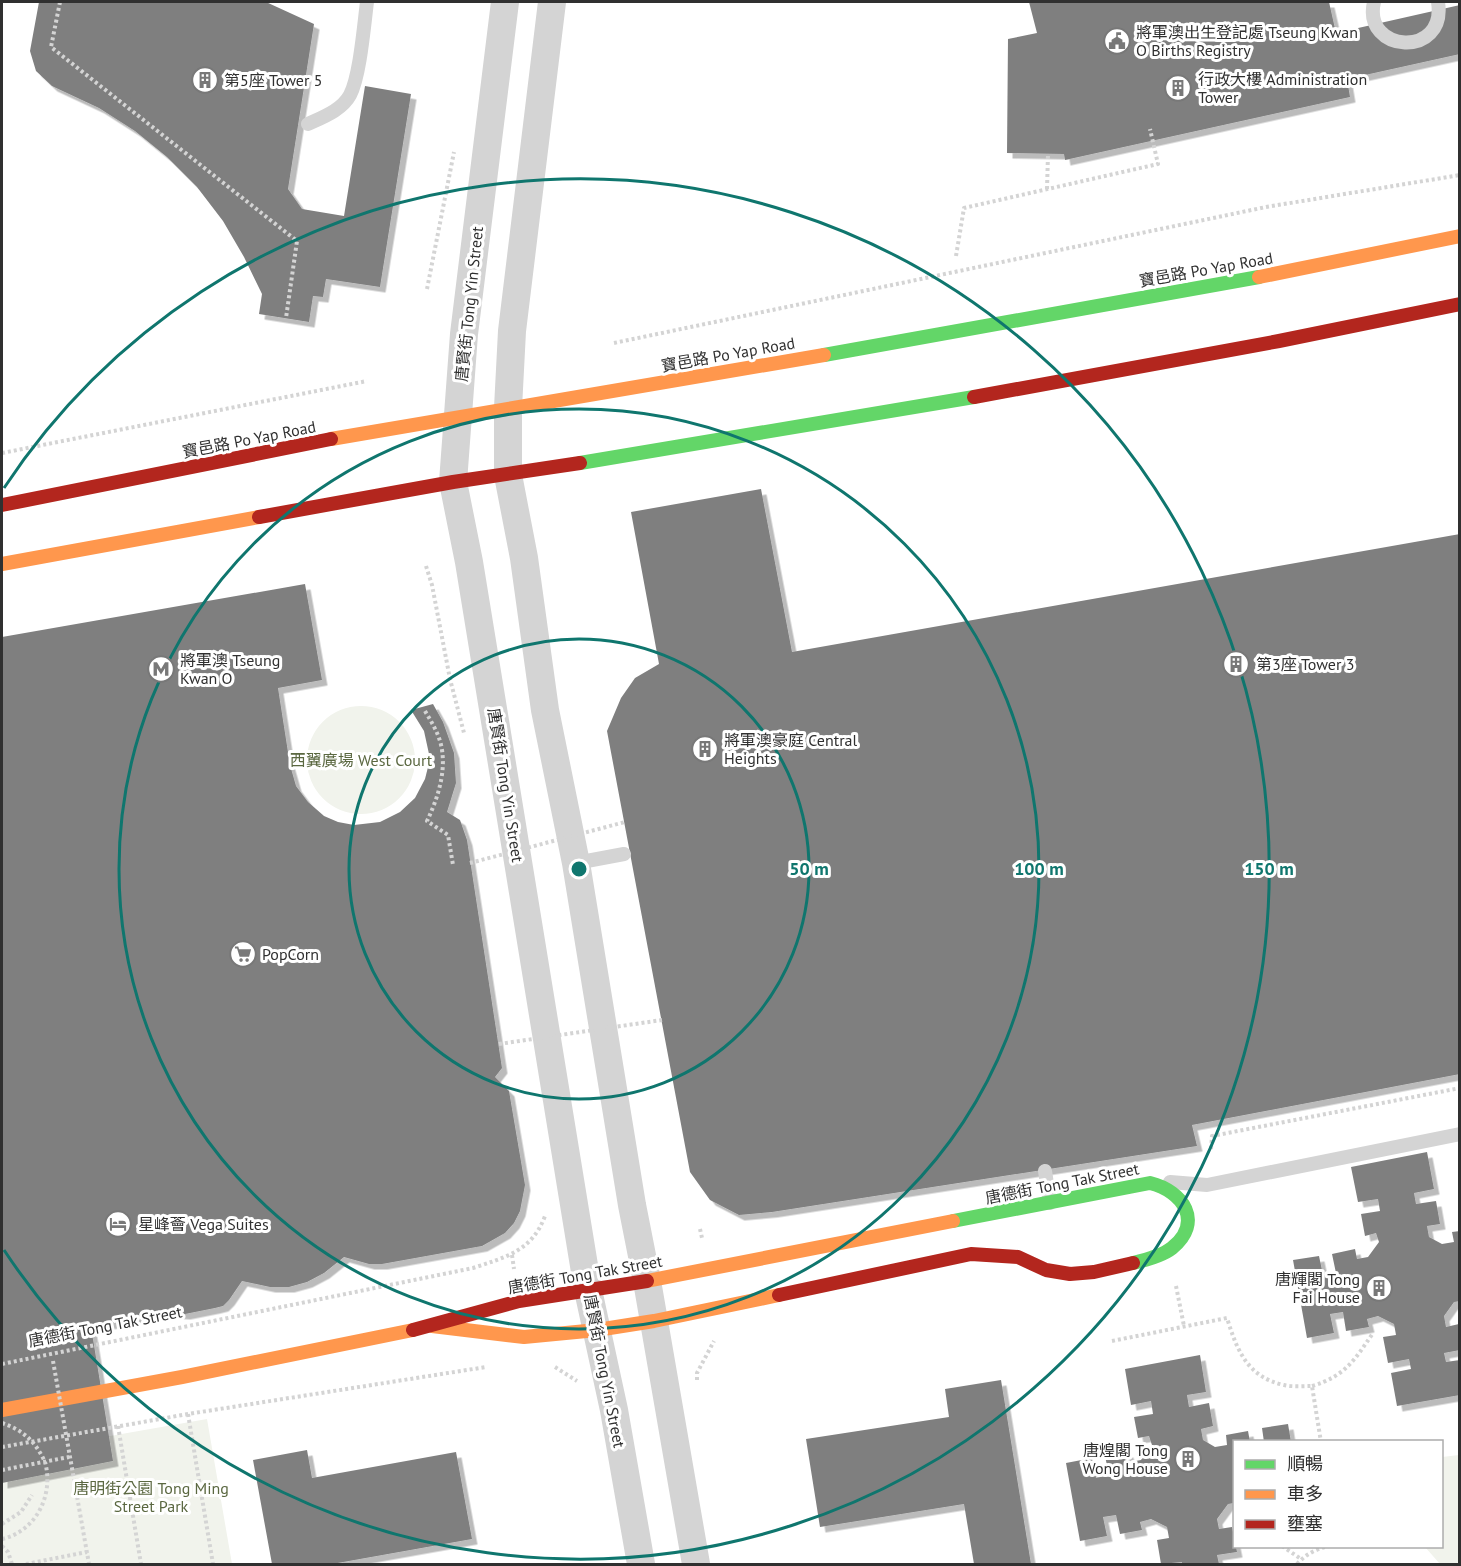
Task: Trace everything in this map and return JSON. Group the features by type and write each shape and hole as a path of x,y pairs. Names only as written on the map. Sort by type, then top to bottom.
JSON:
{"main road":[{"name":"寶邑路 Po Yap Road","path":"2,505 372,431 620,391 1298,270 1460,236"},
{"path":"2,564 453,482 508,475 937,404 1279,341 1460,304"},
{"name":"唐德街 Tong Tak Street","path":"2,1410 182,1377 432,1326 519,1301 647,1281 1150,1183 1160,1184 1177,1193 1187,1212 1185,1234 1170,1251 1104,1271 1074,1274 1041,1269 1018,1257 971,1254 597,1330 524,1337 432,1326"}],"street":[{"name":"唐賢街 Tong Yin Street","path":"505,2 464,334 453,482 473,585 588,1290 614,1410 641,1564"},
{"path":"552,2 512,331 508,408 508,475 524,558 545,710 576,863 632,1205 696,1564"}],"lane":[{"path":"308,124 333,113 350,96 357,69 367,2"},
{"path":"1374,2 1373,17 1378,29 1388,38 1400,43 1413,42 1425,37 1434,28 1439,16 1438,2"},
{"path":"576,863 624,854"},
{"path":"1150,1183 1184,1182 1207,1185 1460,1134"},
{"path":"1045,1171 1050,1203"},
{"path":"1187,1223 1207,1185"}],"path":[{"path":"60,2 51,47 297,241 286,318"},
{"path":"956,256 964,208 1158,164 1150,129"},
{"path":"1047,189 1048,154"},
{"name":"寶邑路 Po Yap Road","path":"614,343 1266,207 1460,175"},
{"name":"寶邑路 Po Yap Road","path":"2,453 367,381"},
{"path":"425,711 441,743 442,766 439,790 427,821 448,835 453,865"},
{"path":"470,863 625,822"},
{"path":"499,1044 662,1020"},
{"path":"1211,1149 1212,1136 1460,1088"},
{"name":"唐德街 Tong Tak Street","path":"2,1364 473,1269 512,1255 528,1244 540,1230 547,1213"},
{"path":"1176,1286 1184,1326"},
{"path":"1112,1341 1227,1318 1234,1343 1245,1363 1263,1377 1284,1386 1312,1386 1330,1381 1344,1371 1373,1334"},
{"path":"696,1390 697,1373 716,1335"},
{"path":"53,1361 89,1564"},
{"path":"548,1365 558,1368 577,1381"},
{"path":"2,1447 188,1414 492,1366"},
{"path":"1312,1386 1321,1440"},
{"path":"188,1414 213,1564"},
{"path":"2,1423 16,1428 30,1438 39,1449 45,1462 48,1483 41,1510 34,1519 20,1531 2,1539"},
{"path":"118,1426 141,1564"},
{"path":"2,1470 69,1457"},
{"path":"2,1524 21,1512 32,1495"},
{"path":"2,1546 8,1552 12,1564"},
{"path":"1285,1548 1301,1559"},
{"path":"1297,1564 1319,1548"},
{"path":"26,1564 87,1552"}],"green space":[{"name":"西翼廣場 West Court","path":"361,706 382,710 399,722 411,739 415,760 411,781 399,798 382,810 361,814 340,810 323,798 311,781 307,760 311,739 323,722 340,710"},
{"name":"唐明街公園 Tong Ming Street Park","path":"207,1419 232,1564 2,1564 2,1455"},
{"path":"1459,1455 1459,1560 1457,1564 1440,1564 1426,1548 1443,1548 1443,1457"}],"building":[{"path":"39,2 266,2 314,24 288,189 302,209 344,216 365,86 411,94 380,287 326,279 323,297 313,296 309,322 259,314 262,294 244,257 223,221 197,187 167,157 135,131 99,108 52,86 36,71 30,51"},
{"name":"行政大樓 Administration Tower","path":"1029,2 1329,2 1336,33 1460,5 1460,54 1347,79 1350,97 1065,160 1064,154 1007,153 1008,39 1037,33"},
{"path":"761,489 792,652 1460,534 1460,1074 1192,1125 1197,1146 772,1212 739,1215 710,1200 690,1172 607,731 621,698 635,678 659,664 631,512"},
{"name":"PopCorn","path":"305,584 322,680 278,688 290,765 296,786 308,802 324,816 354,825 380,822 400,812 415,798 425,779 428,767 429,754 424,731 411,710 433,704 443,722 454,753 456,783 447,812 460,820 467,840 502,1068 495,1077 509,1091 525,1185 520,1211 514,1223 505,1233 482,1246 382,1264 369,1264 344,1257 324,1273 307,1282 289,1287 270,1287 242,1281 223,1306 185,1314 169,1313 91,1327 113,1461 2,1483 2,637"},
{"name":"唐輝閣 Tong Fai House","path":"1427,1152 1434,1189 1414,1193 1416,1204 1436,1201 1440,1224 1427,1226 1429,1237 1442,1244 1454,1242 1452,1232 1460,1231 1460,1301 1454,1302 1444,1316 1446,1327 1459,1324 1460,1350 1444,1353 1446,1362 1460,1360 1460,1395 1397,1406 1391,1373 1411,1369 1409,1359 1388,1363 1383,1337 1396,1335 1394,1324 1378,1316 1367,1319 1369,1327 1346,1331 1343,1312 1330,1314 1334,1333 1307,1338 1293,1260 1319,1256 1323,1275 1336,1273 1332,1254 1355,1249 1357,1259 1368,1257 1379,1242 1376,1233 1365,1236 1361,1214 1380,1211 1378,1199 1358,1202 1351,1167"},
{"name":"唐煌閣 Tong Wong House","path":"1200,1355 1206,1392 1187,1395 1189,1407 1209,1403 1213,1426 1201,1429 1203,1440 1215,1447 1227,1445 1226,1435 1248,1431 1250,1440 1233,1440 1233,1503 1228,1504 1217,1519 1219,1529 1232,1527 1233,1548 1236,1548 1237,1552 1217,1555 1219,1564 1182,1564 1182,1562 1161,1564 1157,1540 1169,1538 1167,1527 1151,1519 1140,1522 1142,1530 1120,1534 1116,1515 1103,1517 1107,1536 1080,1541 1066,1463 1092,1458 1096,1478 1109,1475 1105,1456 1128,1452 1130,1462 1141,1460 1152,1445 1149,1436 1138,1438 1134,1417 1153,1414 1151,1401 1131,1405 1125,1369"},
{"path":"1001,1380 1031,1564 974,1564 964,1504 820,1527 806,1439 949,1417 945,1389"},
{"path":"1288,1424 1291,1440 1264,1440 1262,1428"},
{"path":"307,1450 312,1478 456,1452 472,1539 332,1564 272,1564 253,1460"}],"traffic: fast":[{"path":"824,355 1259,277"},
{"path":"580,463 974,397"},
{"path":"953,1221 1150,1183 1162,1187 1180,1200 1188,1218 1187,1228 1182,1238 1168,1251 1133,1263"}],"traffic: slow":[{"path":"1259,277 1460,236"},
{"path":"331,439 824,355"},
{"path":"2,564 259,517"},
{"path":"647,1281 953,1221"},
{"path":"432,1326 524,1337 597,1330 654,1321 779,1295"},
{"path":"2,1410 182,1377 413,1330"}],"traffic: jam":[{"path":"974,397 1279,341 1460,304"},
{"path":"2,505 331,439"},
{"path":"259,517 453,482 580,463"},
{"path":"779,1295 971,1254 1018,1257 1046,1270 1070,1274 1094,1272 1133,1263"},
{"path":"413,1330 519,1301 647,1281"}],"place":[{"name":"將軍澳出生登記處 Tseung Kwan O Births Registry","path":"1117,41"},
{"name":"第5座 Tower 5","path":"205,80"},
{"name":"行政大樓 Administration Tower","path":"1178,88"},
{"name":"第3座 Tower 3","path":"1236,664"},
{"name":"將軍澳 Tseung Kwan O","path":"161,669"},
{"name":"將軍澳豪庭 Central Heights","path":"705,749"},
{"name":"PopCorn","path":"243,954"},
{"name":"星峰薈 Vega Suites","path":"118,1224"},
{"name":"唐輝閣 Tong Fai House","path":"1379,1288"},
{"name":"唐煌閣 Tong Wong House","path":"1188,1459"}]}
